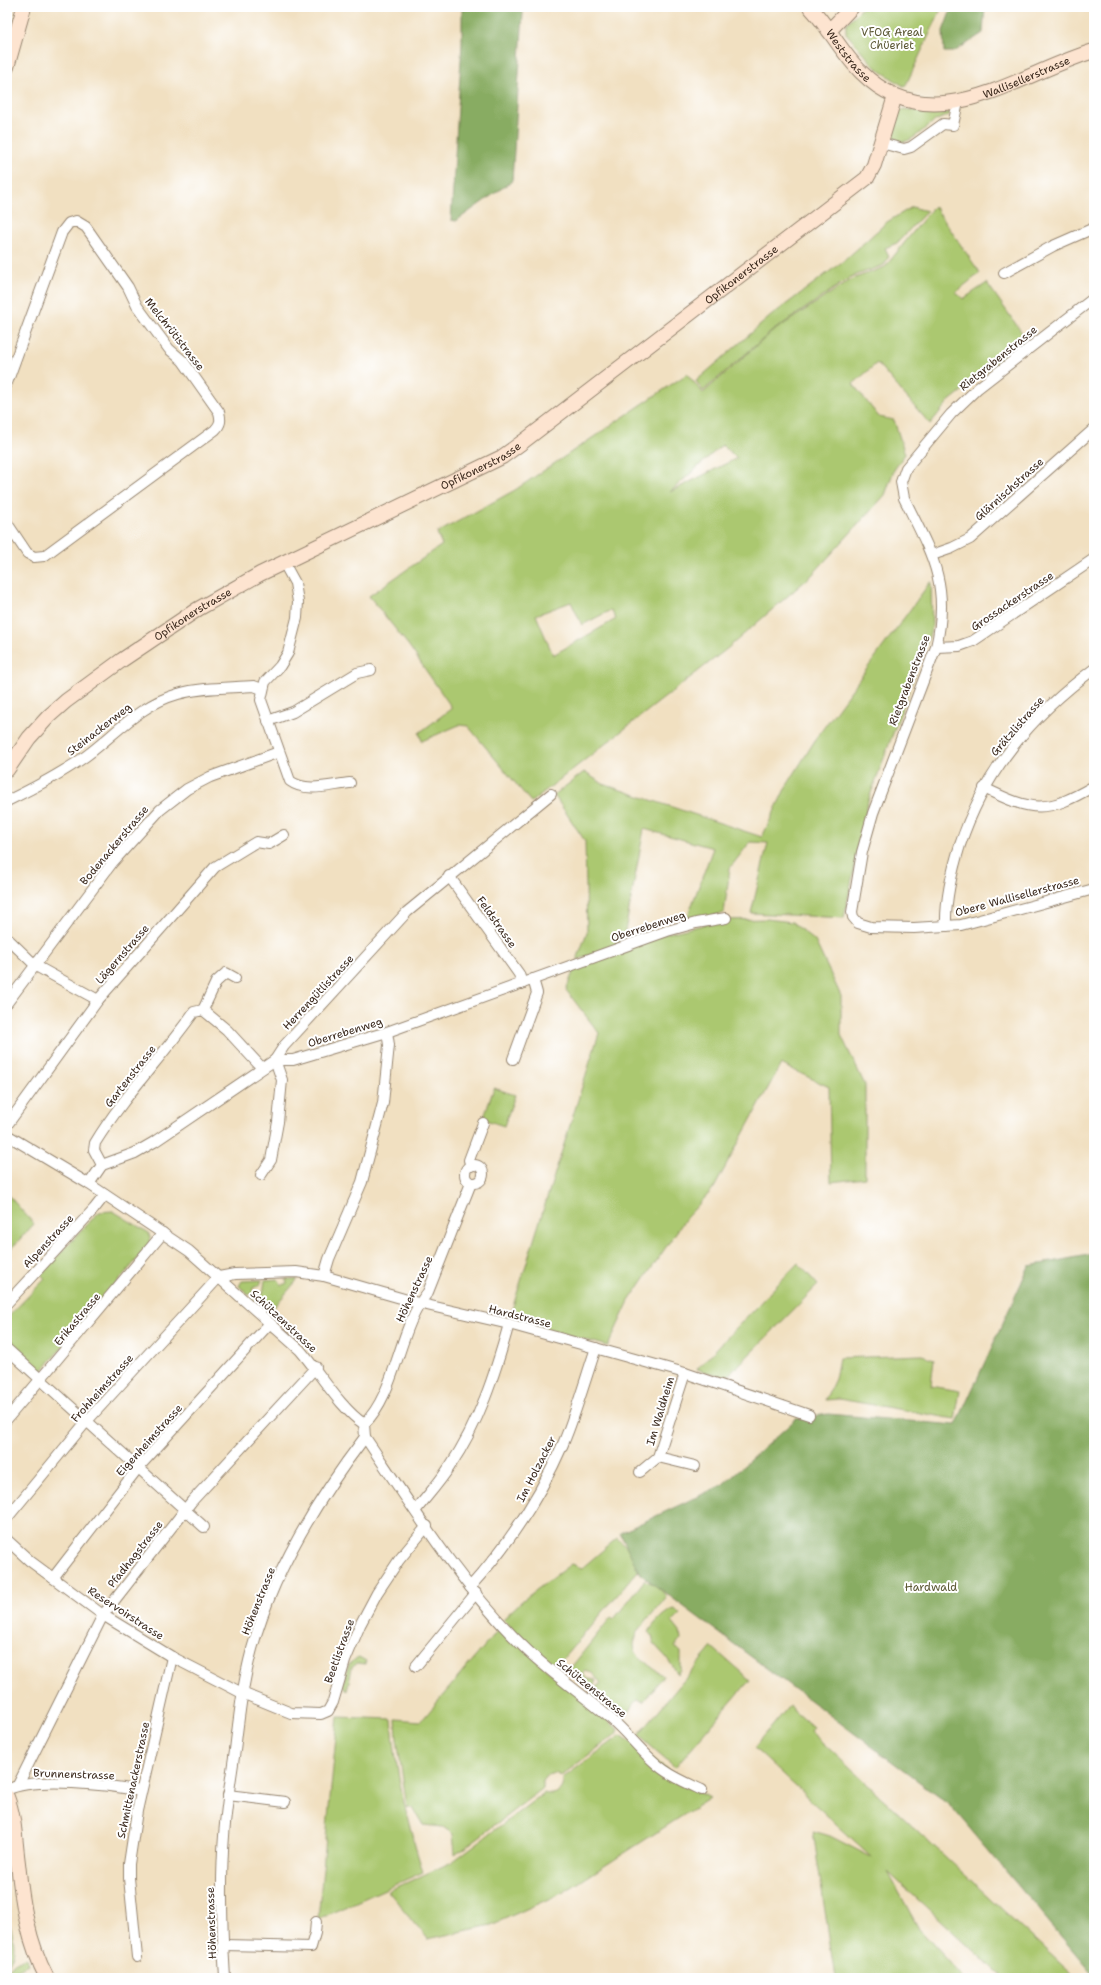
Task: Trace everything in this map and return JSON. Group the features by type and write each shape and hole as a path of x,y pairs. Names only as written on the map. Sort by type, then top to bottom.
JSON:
{"street":[{"path":"7,67 24,7"},
{"name":"Weststrasse","path":"810,7 860,71 878,86 895,96"},
{"path":"829,31 852,7"},
{"name":"Wallisellerstrasse","path":"895,96 914,102 945,104 958,102 986,94 1067,60 1094,51"},
{"name":"Opfikonerstrasse","path":"7,770 30,738 49,716 66,701 122,660 198,609 284,563 502,457 524,441 862,182 872,170 895,96"},
{"path":"881,143 904,149 911,147 943,124 953,125 958,102"},
{"name":"Melchrütistrasse","path":"7,383 62,232 69,223 76,221 86,228 128,287 136,306 169,349 183,361 219,412 221,419 219,426 44,556 34,557 27,553 7,523"},
{"path":"1004,273 1053,246 1094,228"},
{"name":"Rietgrabenstrasse","path":"853,917 852,912 855,886 872,813 936,647 942,606 938,575 932,555 901,489 902,475 906,468 951,414 978,388 1094,298"},
{"name":"Glärnischstrasse","path":"932,555 952,548 970,539 1094,429"},
{"name":"Grossackerstrasse","path":"936,647 958,646 973,642 1094,559"},
{"path":"284,563 295,583 298,602 297,618 288,653 262,689 261,700 290,781 297,786 304,788 350,783"},
{"name":"Grätzlistrasse","path":"946,926 947,898 955,860 966,827 984,788 1008,752 1039,715 1070,687 1094,669"},
{"path":"268,721 293,712 358,673 371,670"},
{"name":"Steinackerweg","path":"7,801 67,769 87,755 130,718 162,700 178,694 194,691 254,686 262,689"},
{"name":"Bodenackerstrasse","path":"7,1004 112,863 160,810 187,789 210,777 279,752"},
{"path":"984,788 1011,801 1025,806 1038,808 1064,802 1094,786"},
{"name":"Herrengütlistrasse","path":"102,1165 135,1153 154,1142 275,1060 284,1046 407,912 449,876 551,794"},
{"name":"Lägernstrasse","path":"7,1125 98,1000 216,867 256,842 269,844 284,835"},
{"name":"Feldstrasse","path":"449,876 519,974 522,984"},
{"name":"Obere Wallisellerstrasse","path":"853,917 858,923 871,927 914,928 946,926 974,922 1094,889"},
{"name":"Oberrebenweg","path":"275,1060 293,1060 387,1032 667,931 696,923 726,918"},
{"path":"7,938 36,966 98,1000"},
{"name":"Gartenstrasse","path":"102,1165 94,1150 95,1143 134,1089 173,1041 194,1012 202,1010 216,982 226,973 235,978"},
{"path":"514,1059 537,993 533,979"},
{"path":"202,1010 227,1030 262,1068"},
{"path":"324,1276 329,1259 362,1182 383,1103 389,1044 387,1032"},
{"path":"261,1175 271,1160 278,1122 282,1080 275,1060"},
{"name":"Höhenstrasse","path":"471,1166 469,1160 483,1123"},
{"name":"Schützenstrasse","path":"7,1134 89,1184 189,1251 300,1350 316,1367 353,1417 364,1424"},
{"path":"89,1184 102,1165"},
{"name":"Höhenstrasse","path":"471,1166 480,1168 483,1174 478,1183 471,1183 466,1179 465,1173 471,1166"},
{"name":"Höhenstrasse","path":"364,1424 373,1415 376,1409 418,1304 428,1292 471,1183"},
{"name":"Alpenstrasse","path":"7,1303 94,1209 105,1195"},
{"name":"Erikastrasse","path":"7,1419 163,1234"},
{"name":"Hardstrasse","path":"219,1277 235,1274 296,1272 324,1276 418,1304 509,1324 685,1373 810,1415"},
{"name":"Frohheimstrasse","path":"7,1518 86,1422 219,1277"},
{"name":"Eigenheimstrasse","path":"53,1578 138,1468 270,1323"},
{"path":"416,1510 450,1467 473,1427 495,1374 509,1324"},
{"name":"Im Holzacker","path":"473,1590 519,1528 547,1479 564,1442 596,1348"},
{"path":"7,1349 86,1422 204,1527"},
{"name":"Pfadhagstrasse","path":"18,1785 103,1615 184,1510 230,1458 316,1367"},
{"name":"Im Waldheim","path":"640,1472 658,1457 685,1373"},
{"path":"364,1424 365,1437"},
{"name":"Höhenstrasse","path":"225,1978 222,1877 228,1795 242,1692 252,1648 269,1600 288,1557 306,1523 365,1437"},
{"name":"Schützenstrasse","path":"365,1437 473,1590 528,1651 625,1731 646,1754 664,1770 702,1790"},
{"name":"Im Waldheim","path":"658,1457 695,1466"},
{"name":"Beetlistrasse","path":"242,1692 291,1713 321,1714 328,1711 333,1702 346,1661 360,1625 377,1593 399,1560 427,1526"},
{"name":"Reservoirstrasse","path":"7,1540 53,1578 103,1615 172,1657 242,1692"},
{"path":"416,1666 473,1590"},
{"name":"Schmittenackerstrasse","path":"137,1957 129,1878 134,1830 141,1791 172,1657"},
{"name":"Brunnenstrasse","path":"7,1790 18,1785 81,1784 141,1791"},
{"path":"228,1795 285,1802"},
{"path":"7,1797 13,1821 23,1905 28,1929 35,1952 47,1978"},
{"path":"223,1945 311,1946 315,1933 316,1922"}],"green space":[{"path":"462,7 513,7 523,13 512,181 456,221 451,220 462,43"},
{"name":"VFOG Areal Chüeriet","path":"863,7 942,7 905,87 876,68 846,33 846,24"},
{"path":"952,7 985,7 983,33 954,52 944,52 943,31"},
{"path":"905,109 924,112 951,113 946,117 932,123 909,140 898,142 891,134 892,122 897,112"},
{"path":"934,206 980,273 956,292 963,299 987,283 1027,340 948,402 930,424 877,363 853,384 879,417 894,420 905,454 894,470 885,495 812,575 728,648 531,802 468,726 459,725 422,741 419,733 452,708 409,646 369,596 442,545 437,533 515,490 687,374 703,393 772,332 852,279 885,267","holes":["722,445 737,458 670,492","571,602 582,625 611,610 616,619 553,655 536,615"]},
{"path":"912,207 927,211 897,243 885,248 889,256 884,265 851,277 771,332 703,391 696,381 772,315 846,259 887,222"},
{"path":"931,581 932,628 868,801 844,918 751,913 768,843 750,842 730,868 724,913 686,921 713,848 644,829 623,942 577,960 587,932 585,841 554,795 584,772 603,784 762,837 786,787 817,737"},
{"path":"767,919 792,922 815,941 841,996 841,1035 865,1085 865,1178 831,1182 829,1087 781,1064 714,1188 686,1218 629,1301 608,1346 509,1319 599,1033 566,990 575,967 664,934 725,920"},
{"path":"494,1088 515,1095 504,1126 483,1119"},
{"path":"9,1196 34,1224 7,1253 7,1199"},
{"path":"113,1211 149,1233 151,1243 40,1373 7,1344 7,1318 45,1279 41,1274 99,1212"},
{"name":"Hardwald","path":"1094,1254 1094,1978 1090,1978 1092,1973 949,1804 640,1574 620,1533 722,1485 796,1419 828,1414 956,1425 1029,1266"},
{"path":"798,1263 818,1285 726,1378 697,1369"},
{"path":"278,1279 282,1285 287,1283 286,1279 298,1279 269,1313 252,1298 254,1295 263,1294 265,1280"},
{"path":"262,1280 260,1285 253,1288 252,1293 249,1295 239,1286 242,1281"},
{"path":"922,1355 934,1359 931,1386 960,1391 955,1419 839,1399 825,1400 835,1379 839,1358"},
{"path":"617,1538 644,1564 554,1669 532,1650 503,1619 523,1600 571,1564 582,1568"},
{"path":"644,1581 656,1586 666,1597 638,1632 634,1647 637,1654 646,1663 663,1676 643,1702 638,1699 625,1716 597,1691 596,1687 601,1683 592,1673 585,1670 582,1673 587,1679 596,1680 593,1686 590,1687 569,1670 611,1617 614,1619"},
{"path":"675,1609 680,1614 672,1622 680,1632 681,1639 675,1647 681,1652 681,1670 678,1674 666,1657 654,1644 652,1635 649,1632 660,1618 671,1610"},
{"path":"499,1629 618,1729 616,1734 561,1776 555,1773 547,1775 542,1781 542,1789 455,1855 453,1834 443,1827 423,1825 413,1808 407,1807 397,1739 396,1719 420,1721 423,1719"},
{"path":"712,1647 750,1680 675,1767 638,1735"},
{"path":"359,1657 366,1661 365,1664 356,1663 352,1668 347,1690 343,1685 346,1672 349,1664"},
{"path":"789,1706 813,1727 810,1731 1076,1978 1003,1978 888,1872 919,1929 964,1978 835,1978 813,1831 830,1836 873,1858 754,1748"},
{"path":"338,1717 392,1719 399,1778 412,1834 423,1872 318,1919"},
{"path":"621,1735 697,1791 710,1798 564,1892 491,1925 428,1939 388,1891 452,1862 544,1793 552,1794 558,1792 561,1789 563,1778"},
{"path":"7,1917 13,1936 14,1948 11,1960 7,1966"},
{"path":"26,1958 28,1964 7,1975 7,1971 11,1965 16,1961"}],"tram line":[{"path":"7,22 11,7"}]}
